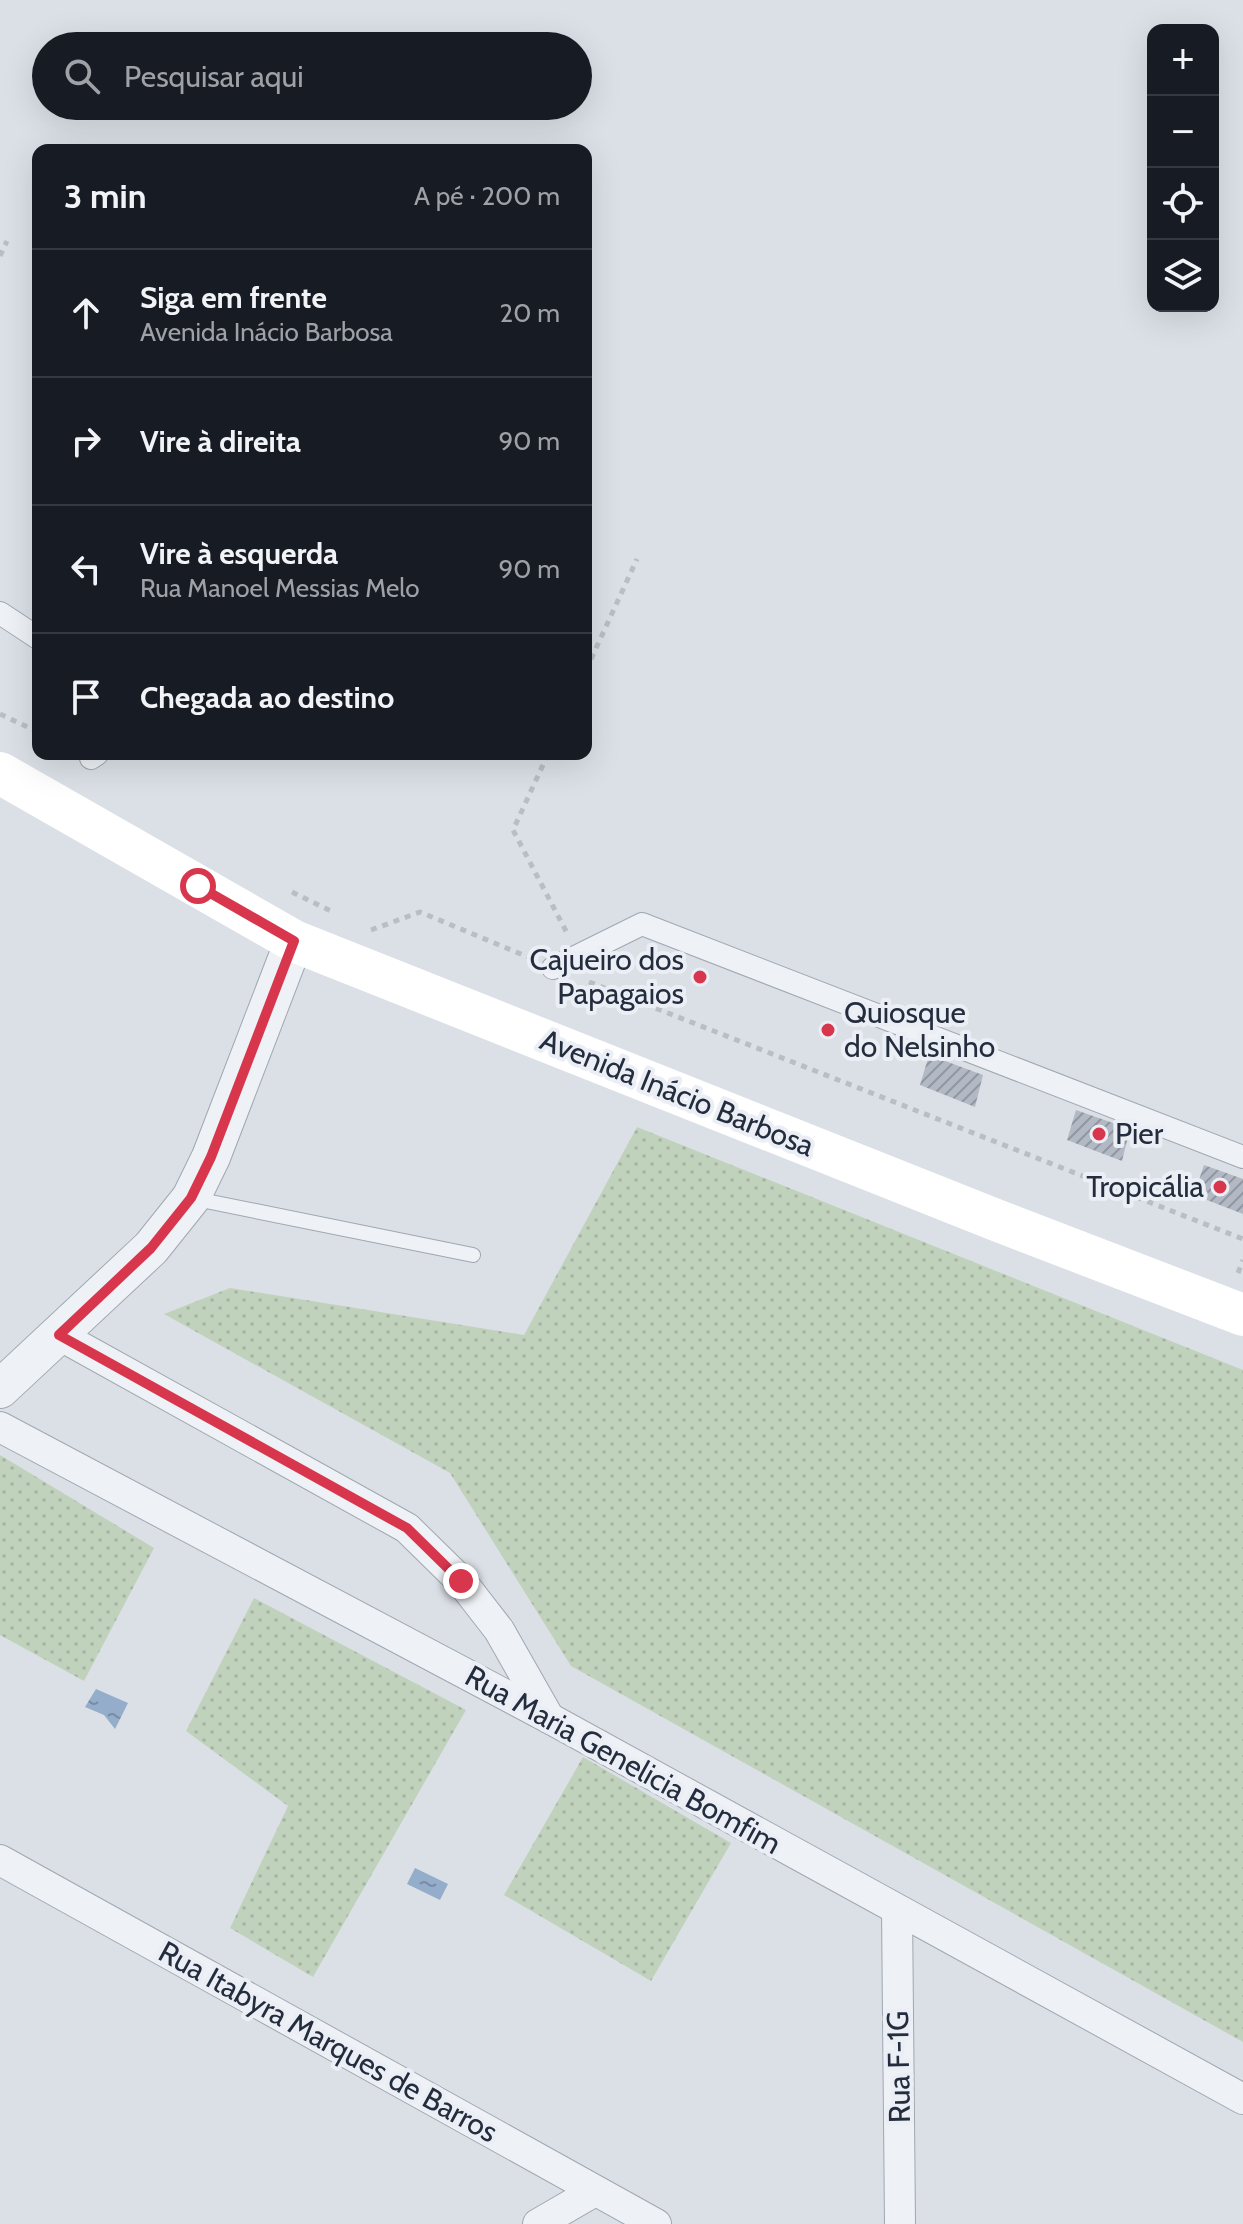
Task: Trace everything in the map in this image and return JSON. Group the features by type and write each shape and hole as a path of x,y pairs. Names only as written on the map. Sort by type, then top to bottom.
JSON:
{"main road":[{"name":"Avenida Inácio Barbosa","path":"0,773 294,941 1243,1315"}],"street":[{"path":"0,613 32,634"},
{"path":"553,968 642,924 1243,1157"},
{"path":"0,1389 151,1248 191,1198 217,1144 294,941"},
{"path":"59,1335 407,1528 461,1581 499,1630 549,1718"},
{"name":"Rua Maria Genelicia Bomfim","path":"0,1427 549,1718 1243,2099"},
{"name":"Rua Itabyra Marques de Barros","path":"0,1860 656,2224"},
{"name":"Rua F-1G","path":"897,1910 900,2224"},
{"path":"538,2224 595,2191"}],"lane":[{"path":"191,1198 473,1255"}],"path":[{"path":"0,256 7,241"},
{"path":"592,657 637,559"},
{"path":"0,714 32,729"},
{"path":"545,760 513,830 579,955"},
{"path":"286,889 343,917"},
{"path":"358,924 372,931 420,912 553,968 1243,1239"}],"green space":[{"path":"637,1127 1243,1370 1243,2042 571,1666 450,1473 164,1314 230,1288 524,1335"},
{"path":"0,1455 154,1548 84,1681 0,1635"},
{"path":"254,1598 466,1710 313,1977 230,1928 288,1806 186,1731"},
{"path":"583,1757 731,1843 651,1981 504,1895"}],"water":[{"path":"96,1689 128,1703 115,1729 104,1715 85,1707"},
{"path":"415,1868 448,1884 440,1900 407,1884"}],"building":[{"path":"929,1055 983,1075 975,1107 920,1085"},
{"name":"Pier","path":"1076,1110 1130,1129 1122,1161 1067,1140"},
{"name":"Tropicália","path":"1204,1165 1243,1179 1243,1214 1194,1195"}],"place":[{"name":"Cajueiro dos Papagaios","path":"700,977"},
{"name":"Quiosque do Nelsinho","path":"828,1030"},
{"name":"Pier","path":"1099,1134"},
{"name":"Tropicália","path":"1220,1187"}],"route":[{"path":"198,886 294,941 211,1157 191,1198 151,1248 59,1335 407,1528 461,1581"}]}
